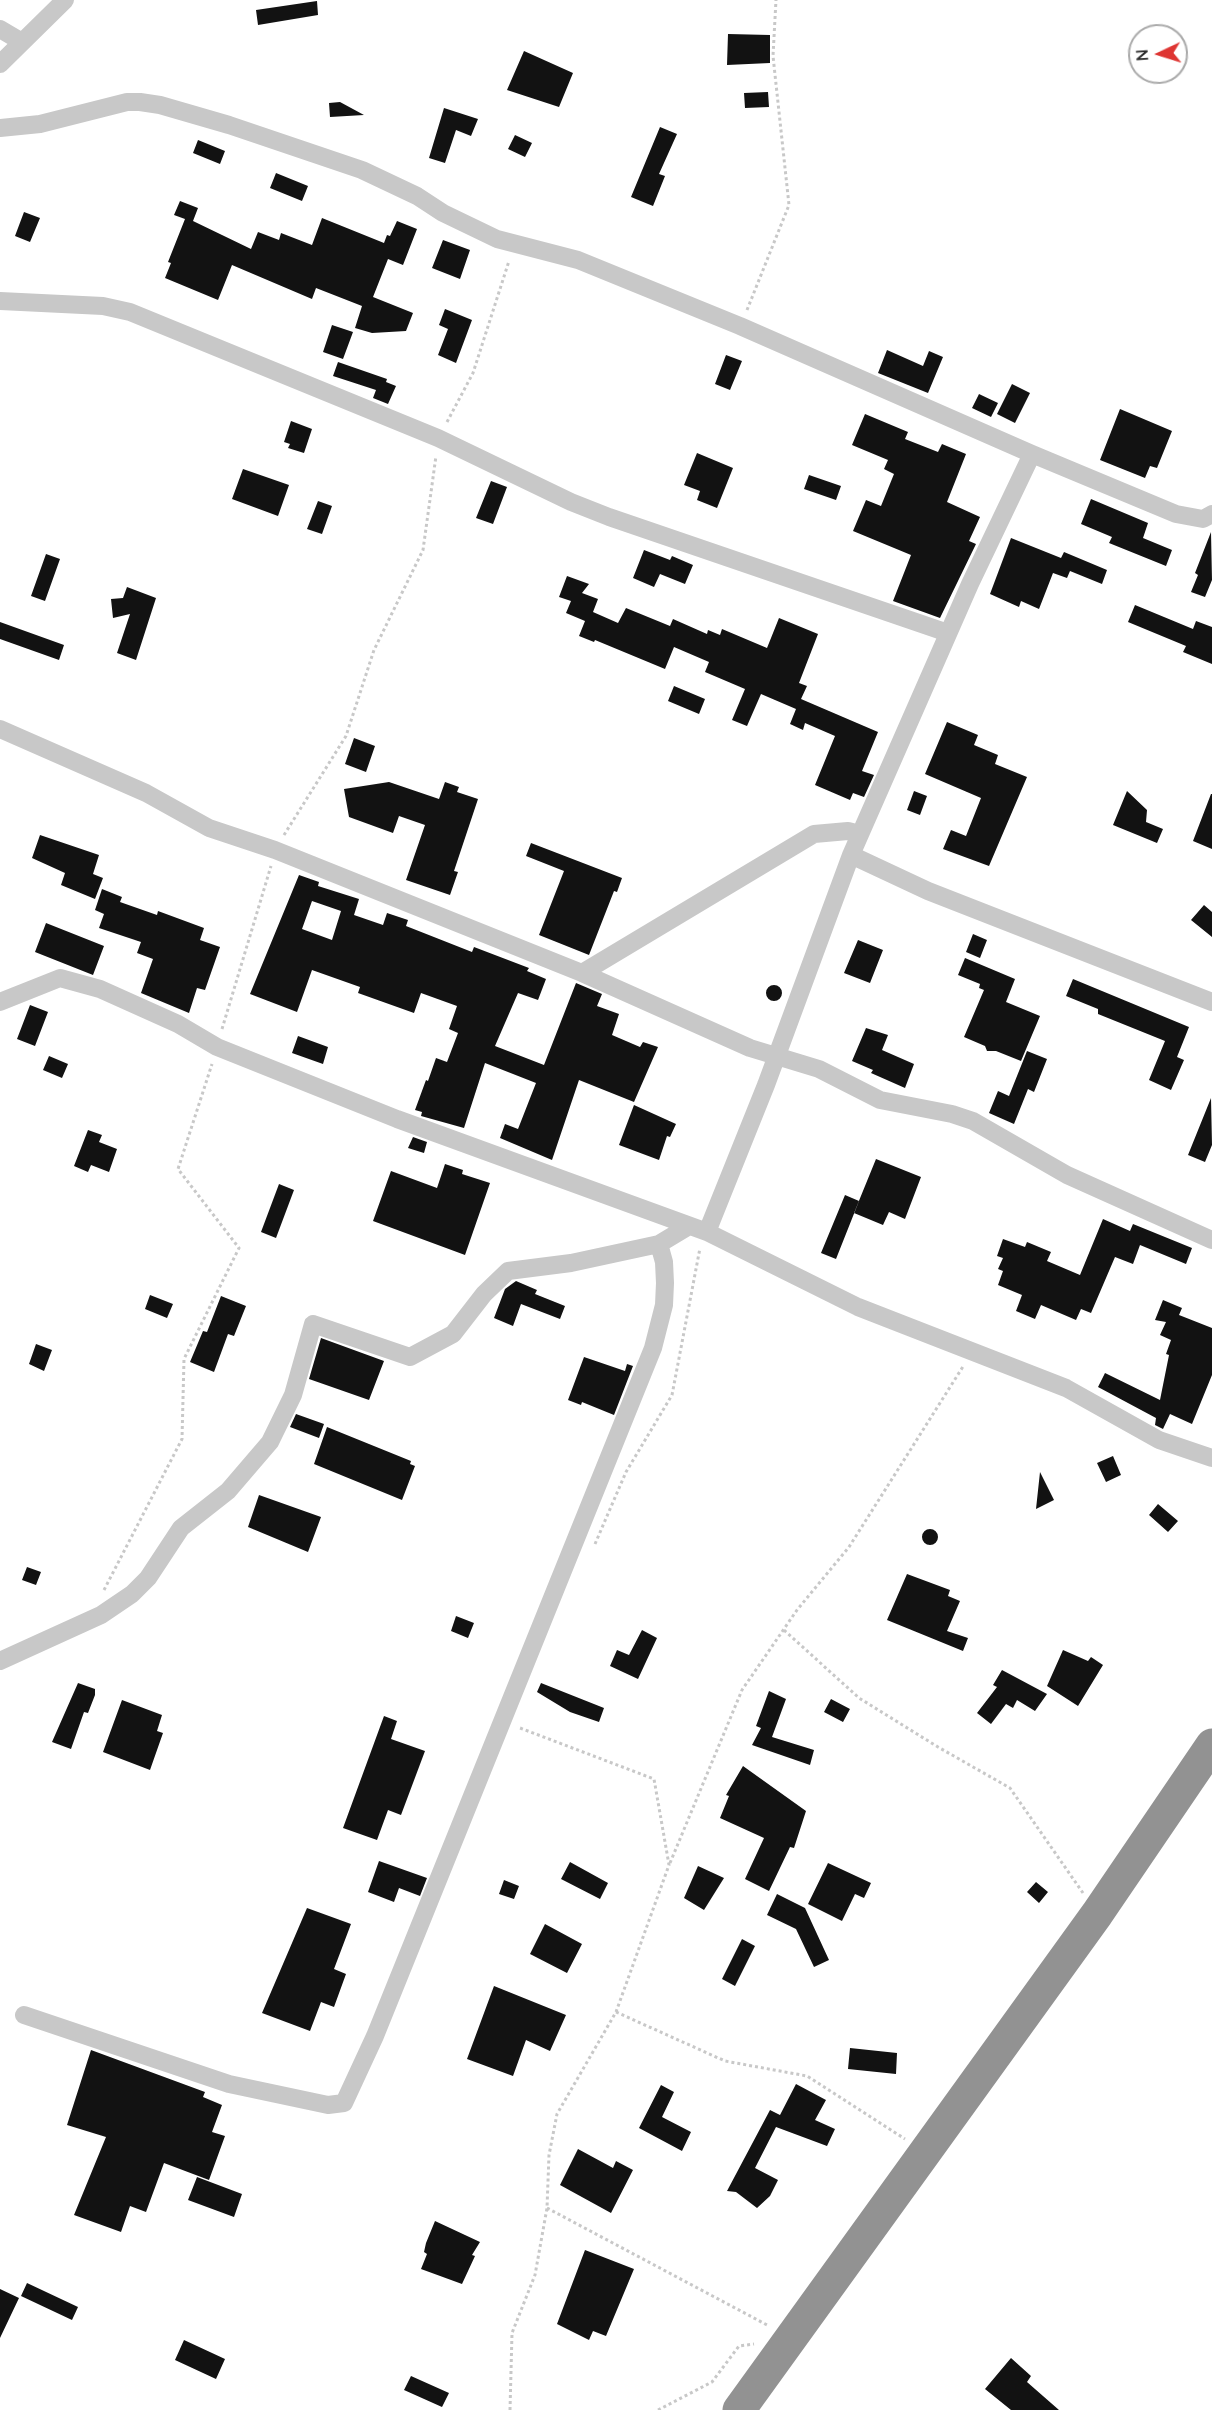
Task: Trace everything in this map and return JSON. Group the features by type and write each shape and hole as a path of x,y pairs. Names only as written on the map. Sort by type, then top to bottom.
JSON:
{"highway":[{"path":"739,2410 1097,1914 1212,1745"}],"street":[{"path":"0,64 64,0"},
{"path":"0,29 22,42"},
{"path":"0,128 40,124 127,102 160,105 229,125 362,170 417,195 443,213 497,239 578,260 740,326 1032,454 1176,514 1203,519 1212,514"},
{"path":"0,301 103,306 130,312 438,438 571,502 609,517 948,633"},
{"path":"707,1232 851,855 948,633 1032,454"},
{"path":"0,729 146,793 209,828 275,850 582,973 750,1048 819,1069 880,1100 952,1114 973,1121 1067,1175 1212,1240"},
{"path":"582,973 814,834 848,831 860,834"},
{"path":"851,855 928,891 1212,1002"},
{"path":"0,1002 48,981 66,978 149,1010 217,1047 397,1119 707,1232 858,1307 1066,1388 1159,1440 1212,1458"},
{"path":"0,1661 30,1645 87,1623 132,1594 148,1578 181,1528 228,1491 270,1442 293,1395 313,1324 410,1357 453,1334 484,1294 508,1271 572,1263 659,1244 689,1226"},
{"path":"24,2015 229,2084 328,2104 344,2103 375,2036 653,1348 664,1305 664,1262 659,1244"}],"path":[{"path":"740,326 789,205 773,56 776,0"},
{"path":"87,1623 182,1439 184,1359 239,1248 178,1169 217,1047 275,850 346,736 375,650 423,550 438,438 473,373 510,257 497,239"},
{"path":"594,1546 626,1472 672,1395 698,1252 707,1232"},
{"path":"510,2410 512,2333 535,2275 548,2208 549,2155 557,2114 616,2012 669,1865 742,1690 784,1630 849,1547 933,1411 974,1352"},
{"path":"784,1630 860,1698 938,1747 1010,1788 1097,1914"},
{"path":"517,1726 654,1779 669,1865"},
{"path":"616,2012 725,2061 807,2076 926,2153"},
{"path":"548,2208 792,2338"},
{"path":"658,2410 712,2382 739,2346 792,2338"}],"building":[{"path":"317,1 318,15 258,25 256,10"},
{"path":"728,34 770,35 770,63 727,65"},
{"path":"524,51 573,73 559,107 507,90"},
{"path":"768,92 769,107 745,108 744,93"},
{"path":"340,102 364,115 330,117 329,103"},
{"path":"444,108 478,119 471,136 456,130 445,163 429,158"},
{"path":"660,127 677,134 659,174 665,176 653,206 631,197"},
{"path":"515,135 532,143 525,157 508,149"},
{"path":"198,140 225,151 220,164 193,153"},
{"path":"276,173 308,186 302,201 270,188"},
{"path":"180,201 198,208 193,221 251,249 258,232 279,240 281,233 312,245 322,218 384,243 397,221 417,229 403,265 388,259 373,297 413,313 406,331 372,333 355,328 362,306 316,288 312,299 232,265 218,300 165,278 171,263 168,262 185,219 174,215"},
{"path":"24,212 40,218 30,242 15,236"},
{"path":"443,240 470,250 460,279 432,268"},
{"path":"445,309 472,320 456,363 438,355 448,329 439,325"},
{"path":"332,325 353,332 343,359 323,352"},
{"path":"887,350 923,366 929,351 943,357 928,393 878,373"},
{"path":"726,355 742,361 730,390 715,384"},
{"path":"338,362 387,379 386,382 396,386 388,404 373,398 376,390 333,376"},
{"path":"1012,384 1030,393 1015,423 997,414"},
{"path":"979,394 998,403 991,417 972,408"},
{"path":"1120,409 1172,431 1157,468 1150,466 1145,478 1100,460"},
{"path":"865,414 908,432 905,439 938,452 942,444 966,454 947,502 980,517 969,541 976,544 940,618 893,601 911,555 853,531 866,500 881,506 894,474 884,469 888,460 852,445"},
{"path":"291,421 312,429 304,453 288,448 290,444 284,442"},
{"path":"697,453 733,468 717,508 697,500 700,491 684,485"},
{"path":"243,469 289,485 278,516 232,499"},
{"path":"809,475 841,486 836,500 804,489"},
{"path":"491,481 507,487 493,524 476,518"},
{"path":"1091,499 1148,523 1143,538 1172,550 1166,566 1109,543 1112,537 1081,524"},
{"path":"318,501 332,506 322,534 307,529"},
{"path":"1211,532 1212,580 1205,597 1191,592 1198,575 1195,573"},
{"path":"1011,538 1061,558 1064,552 1107,570 1102,584 1070,571 1067,578 1053,573 1039,609 1021,601 1019,607 990,594"},
{"path":"644,550 670,560 672,556 693,565 685,584 660,574 654,587 633,578"},
{"path":"46,554 60,559 45,601 31,596"},
{"path":"567,576 589,584 582,593 598,599 593,612 618,623 626,608 670,626 673,619 707,634 708,630 720,635 722,629 767,648 779,618 818,634 799,683 807,686 801,699 878,732 862,771 874,775 864,797 853,793 850,800 815,785 835,736 805,723 803,730 790,724 796,709 761,694 747,726 732,720 745,689 705,672 709,662 674,647 665,669 595,640 594,642 579,636 585,621 566,613 571,601 559,597"},
{"path":"127,587 156,598 136,660 117,653 130,614 113,618 111,599 123,598"},
{"path":"1135,605 1193,629 1196,621 1212,627 1212,664 1183,652 1186,646 1128,622"},
{"path":"0,622 64,645 59,660 0,639"},
{"path":"674,686 705,699 699,714 668,701"},
{"path":"947,722 978,735 974,745 998,755 995,764 1027,777 989,866 943,849 951,830 966,836 981,798 925,774"},
{"path":"354,738 375,746 366,772 345,764"},
{"path":"389,782 439,799 445,782 459,787 457,792 478,799 454,871 458,872 450,895 406,880 425,825 399,816 393,833 349,817 344,789"},
{"path":"914,791 927,796 920,815 907,810"},
{"path":"1127,791 1147,810 1146,822 1163,829 1157,843 1113,825"},
{"path":"1212,794 1212,849 1193,841"},
{"path":"40,835 99,855 93,874 103,878 95,899 61,885 65,873 32,858"},
{"path":"531,843 622,878 617,892 614,891 589,955 539,935 564,871 526,856"},
{"path":"299,875 319,882 318,886 359,899 354,915 383,925 387,913 408,920 406,926 472,952 474,947 529,968 527,971 546,979 538,1000 518,993 495,1046 544,1065 576,983 602,994 597,1006 619,1014 612,1035 640,1047 643,1042 658,1047 634,1102 579,1080 552,1160 500,1138 505,1124 518,1129 536,1083 485,1063 464,1128 421,1116 422,1112 415,1110 436,1058 447,1062 458,1033 449,1029 457,1006 421,993 414,1013 358,993 360,987 312,970 297,1012 250,994","holes":["312,901 341,911 332,940 302,929"]},
{"path":"102,889 122,897 120,902 157,915 158,911 204,928 200,940 220,947 205,990 197,988 189,1013 141,993 153,959 137,953 141,942 99,928 104,914 95,910"},
{"path":"1204,905 1212,912 1212,937 1191,920"},
{"path":"46,923 104,946 93,975 35,952"},
{"path":"973,934 987,940 980,958 966,952"},
{"path":"858,940 883,950 870,983 844,973"},
{"path":"965,958 1015,979 1006,1002 1040,1016 1021,1061 996,1051 987,1051 985,1046 964,1037 984,990 979,988 980,984 958,975"},
{"path":"1073,979 1189,1027 1177,1057 1184,1060 1171,1090 1149,1080 1165,1041 1098,1014 1098,1009 1066,996"},
{"path":"774,985 780,987 782,993 780,999 774,1001 768,999 766,993 768,987"},
{"path":"30,1005 48,1012 35,1046 17,1039"},
{"path":"866,1028 888,1035 882,1050 914,1064 905,1088 871,1073 873,1070 852,1061"},
{"path":"298,1036 328,1047 323,1064 292,1053"},
{"path":"1027,1051 1047,1059 1034,1092 1028,1089 1014,1124 989,1113 998,1091 1009,1096"},
{"path":"49,1056 68,1064 62,1078 43,1070"},
{"path":"1211,1098 1212,1145 1205,1162 1188,1155"},
{"path":"634,1105 676,1124 670,1137 667,1136 659,1160 619,1145"},
{"path":"88,1130 102,1135 99,1142 117,1149 109,1172 91,1165 88,1172 74,1166"},
{"path":"413,1137 427,1142 424,1153 408,1148"},
{"path":"876,1159 921,1177 905,1219 889,1212 883,1225 854,1213"},
{"path":"445,1164 463,1170 462,1174 490,1183 465,1255 373,1221 391,1171 437,1188"},
{"path":"279,1184 294,1190 276,1238 261,1232"},
{"path":"845,1195 859,1201 836,1259 821,1253"},
{"path":"1103,1219 1130,1231 1133,1224 1192,1248 1186,1264 1140,1245 1133,1264 1115,1257 1091,1313 1081,1309 1076,1320 1041,1305 1035,1319 1016,1311 1022,1295 998,1285 1003,1271 998,1269 1003,1258 997,1256 1003,1239 1025,1247 1027,1242 1051,1252 1047,1261 1080,1275"},
{"path":"516,1281 537,1290 535,1294 565,1306 560,1319 521,1304 513,1326 494,1318 505,1289"},
{"path":"150,1295 173,1304 167,1318 145,1309"},
{"path":"221,1296 246,1306 234,1336 228,1334 214,1372 190,1362 203,1331 207,1332"},
{"path":"1163,1300 1182,1308 1179,1315 1212,1328 1212,1375 1192,1424 1170,1414 1163,1429 1155,1425 1156,1418 1098,1387 1105,1373 1160,1400 1169,1355 1166,1354 1171,1340 1160,1335 1166,1322 1155,1320"},
{"path":"321,1338 384,1361 369,1400 309,1379"},
{"path":"36,1344 52,1350 44,1371 29,1364"},
{"path":"584,1357 625,1371 627,1364 633,1366 614,1415 582,1402 581,1405 568,1400"},
{"path":"296,1414 324,1424 319,1438 290,1427"},
{"path":"327,1427 411,1461 410,1464 415,1466 402,1500 314,1464"},
{"path":"1113,1456 1121,1475 1106,1482 1097,1463"},
{"path":"1040,1472 1054,1500 1036,1509"},
{"path":"259,1495 321,1517 308,1552 248,1527"},
{"path":"1158,1504 1178,1521 1168,1532 1149,1515"},
{"path":"930,1529 936,1531 938,1537 936,1543 930,1545 924,1543 922,1537 924,1531"},
{"path":"27,1567 41,1572 36,1585 22,1580"},
{"path":"907,1574 950,1590 948,1596 960,1601 947,1631 968,1638 963,1651 887,1620"},
{"path":"456,1616 474,1623 468,1638 451,1631"},
{"path":"642,1630 657,1638 638,1679 610,1666 617,1650 629,1655"},
{"path":"1063,1650 1088,1661 1091,1657 1103,1665 1078,1706 1047,1686"},
{"path":"1002,1670 1047,1694 1035,1711 1017,1700 1013,1708 1006,1704 991,1724 977,1713 997,1687 993,1685"},
{"path":"78,1683 95,1689 95,1695 88,1713 84,1712 71,1749 52,1742"},
{"path":"541,1683 604,1708 599,1722 570,1712 537,1692"},
{"path":"769,1691 786,1699 772,1737 814,1750 810,1765 752,1745 761,1728 756,1726"},
{"path":"831,1699 850,1709 843,1722 824,1712"},
{"path":"122,1700 162,1715 157,1731 163,1733 150,1770 103,1752"},
{"path":"384,1716 397,1721 391,1739 425,1751 401,1815 388,1810 377,1840 343,1828"},
{"path":"743,1766 806,1811 794,1848 790,1847 769,1891 745,1879 764,1838 720,1818 729,1796 726,1795"},
{"path":"379,1861 427,1878 420,1896 399,1888 394,1902 368,1892"},
{"path":"570,1862 608,1883 600,1899 561,1879"},
{"path":"828,1863 871,1883 864,1898 855,1894 842,1921 808,1904"},
{"path":"698,1866 724,1878 704,1910 684,1898"},
{"path":"504,1880 519,1886 514,1899 499,1894"},
{"path":"1036,1882 1048,1892 1039,1903 1027,1892"},
{"path":"777,1894 805,1908 829,1960 814,1967 796,1929 767,1915"},
{"path":"307,1908 351,1924 334,1969 346,1974 334,2007 321,2002 310,2031 262,2013"},
{"path":"545,1924 582,1944 567,1973 530,1954"},
{"path":"742,1939 755,1946 735,1986 722,1979"},
{"path":"494,1986 566,2015 550,2051 526,2040 513,2076 467,2059"},
{"path":"850,2048 897,2053 896,2074 848,2069"},
{"path":"91,2050 205,2092 203,2097 222,2105 212,2132 225,2136 209,2180 164,2163 146,2212 130,2206 121,2232 74,2215 106,2137 67,2125"},
{"path":"796,2084 826,2100 815,2120 835,2129 827,2146 776,2127 755,2168 778,2180 770,2196 757,2208 736,2192 727,2191 770,2110 780,2115"},
{"path":"661,2085 674,2092 662,2117 691,2132 682,2151 639,2128"},
{"path":"578,2149 613,2168 616,2161 633,2170 611,2213 560,2185"},
{"path":"197,2177 242,2194 234,2217 188,2200"},
{"path":"435,2221 480,2242 472,2255 475,2256 462,2284 421,2269 427,2254 424,2252 426,2243"},
{"path":"585,2250 634,2269 606,2336 593,2331 589,2340 557,2324"},
{"path":"27,2283 78,2307 72,2320 21,2296"},
{"path":"0,2289 19,2298 0,2338"},
{"path":"184,2340 225,2359 216,2379 175,2360"},
{"path":"1011,2358 1031,2376 1027,2382 1059,2410 1011,2410 985,2389"},
{"path":"411,2376 449,2393 442,2407 404,2390"}]}
